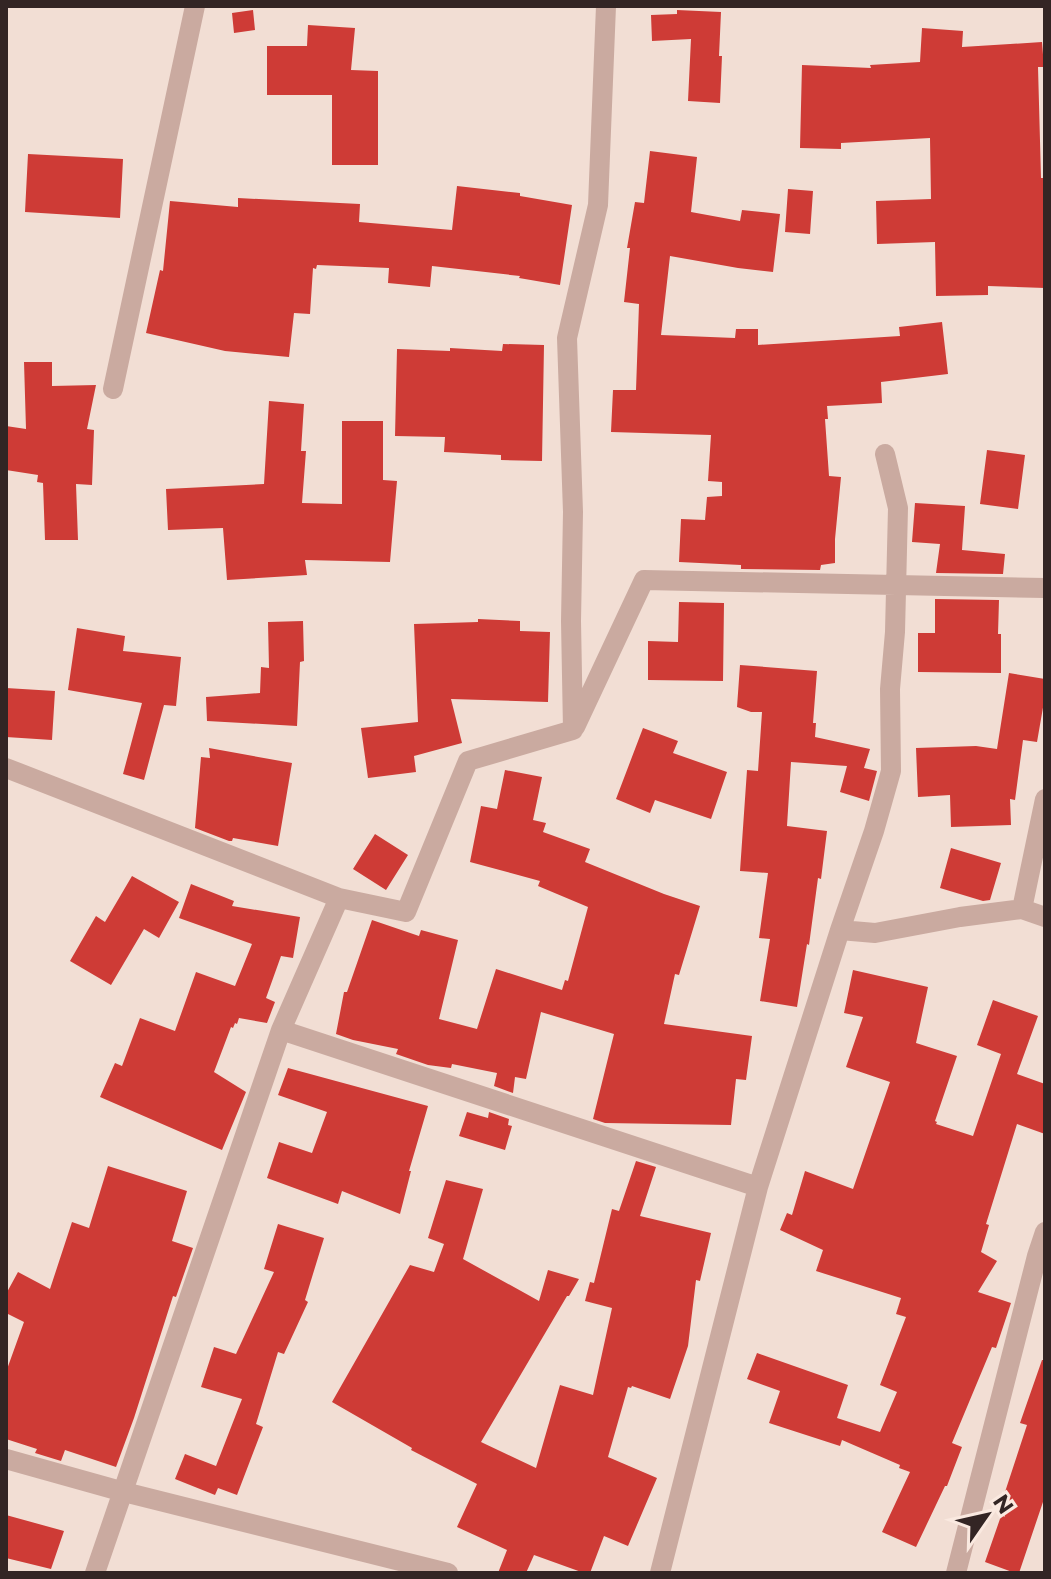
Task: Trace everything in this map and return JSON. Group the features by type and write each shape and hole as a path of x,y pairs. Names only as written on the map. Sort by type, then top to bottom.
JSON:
{"street":[{"path":"113,389 195,6"},
{"path":"573,730 573,512 567,338 598,205 606,6"},
{"path":"660,1573 758,1187 891,771 890,689 895,632 898,508 885,454"},
{"path":"6,768 339,898 406,912 468,761 573,730 644,580 1045,588"},
{"path":"1022,909 1045,799"},
{"path":"95,1573 281,1030 339,898"},
{"path":"840,930 875,933 1022,909 1045,917"},
{"path":"281,1030 758,1187"},
{"path":"956,1573 1045,1232"},
{"path":"6,1459 124,1492 448,1573"}],"building":[{"path":"253,10 255,30 234,33 232,13"},
{"path":"677,10 721,12 720,103 688,101 691,39 652,41 651,15 677,14"},
{"path":"308,25 355,28 351,70 378,71 378,165 332,165 332,95 267,95 267,46 307,46"},
{"path":"922,28 963,31 962,47 1042,42 1044,67 1038,67 1041,178 1045,178 1045,288 988,286 988,295 936,296 935,242 877,244 876,201 931,199 930,138 841,143 841,149 800,148 802,65 871,68 870,65 920,62"},
{"path":"650,151 697,157 691,212 740,221 742,210 780,214 773,272 670,256 661,335 735,338 736,329 758,329 758,345 900,336 899,327 942,322 948,374 881,382 882,403 827,406 829,476 841,477 835,563 821,565 820,570 741,569 741,565 679,562 681,519 705,520 707,497 722,496 722,482 708,481 711,435 611,432 613,390 636,390 639,304 624,302 630,248 627,248 635,202 644,203"},
{"path":"28,154 123,159 120,218 25,212"},
{"path":"457,186 520,193 520,196 572,205 560,285 520,276 432,266 430,287 388,283 389,268 317,265 316,269 313,268 310,314 294,313 289,357 225,351 146,333 160,270 163,271 170,201 238,207 238,198 360,204 359,222 452,230"},
{"path":"788,189 813,191 810,234 785,232"},
{"path":"503,344 544,345 542,461 501,460 501,455 444,452 445,437 395,436 397,349 502,351"},
{"path":"24,362 52,362 52,386 96,385 87,429 94,430 92,485 76,484 78,540 45,540 43,483 37,482 38,475 6,470 6,426 26,429"},
{"path":"269,401 304,404 301,451 306,451 302,503 342,504 342,421 383,421 383,480 397,481 390,562 305,560 307,575 227,580 223,528 168,530 166,489 264,484"},
{"path":"987,450 1025,455 1018,509 980,504"},
{"path":"915,503 965,506 962,550 1005,554 1003,574 936,573 940,544 912,542"},
{"path":"935,599 999,600 1001,673 918,672 918,633 935,633"},
{"path":"679,602 724,603 723,681 648,680 648,641 678,642"},
{"path":"478,619 520,621 520,631 550,632 548,702 451,699 462,743 414,756 416,772 368,778 361,728 418,722 414,624 478,622"},
{"path":"303,621 304,661 300,662 297,726 207,721 206,697 260,693 261,667 269,668 268,622"},
{"path":"77,628 125,636 123,651 181,657 176,706 164,705 144,780 123,774 142,703 68,690"},
{"path":"740,665 817,671 813,723 816,723 815,737 870,749 864,768 877,771 869,801 840,792 847,766 791,762 787,826 827,831 797,1007 760,1001 770,939 759,938 768,873 740,871 747,770 758,771 762,712 737,707"},
{"path":"1009,673 1045,679 1037,742 1023,740 1015,800 1010,799 1011,825 951,827 950,795 918,797 916,748 976,746 997,749"},
{"path":"6,688 55,691 52,740 6,737"},
{"path":"643,728 678,741 673,753 727,772 711,819 655,800 650,813 616,799"},
{"path":"209,748 292,763 278,846 233,838 229,841 195,828 201,757 210,758"},
{"path":"505,770 542,777 533,820 546,823 543,832 590,849 585,862 700,906 679,975 675,974 664,1024 752,1036 746,1080 736,1079 731,1125 605,1123 593,1119 614,1034 541,1012 526,1079 515,1077 513,1093 494,1086 497,1073 452,1064 451,1068 428,1065 396,1054 398,1049 336,1034 344,992 347,992 372,920 419,936 421,930 458,940 439,1019 477,1029 496,969 562,990 565,980 568,981 588,907 538,886 540,881 470,862 481,806 497,809"},
{"path":"375,834 408,855 386,890 353,869"},
{"path":"951,848 1001,863 990,900 983,901 940,888"},
{"path":"132,876 179,902 159,938 144,929 111,985 70,961 96,916 105,922"},
{"path":"191,884 234,901 232,906 300,917 293,958 281,956 266,998 275,1002 267,1023 239,1018 237,1024 231,1027 214,1072 246,1092 222,1150 100,1097 115,1063 122,1066 140,1018 175,1031 196,972 235,986 252,944 179,918"},
{"path":"853,970 928,987 916,1043 957,1056 935,1121 936,1124 973,1136 1001,1054 977,1045 993,1000 1038,1016 1017,1074 1045,1084 1045,1134 1017,1124 986,1224 989,1225 981,1252 997,1261 978,1292 1011,1303 996,1348 992,1347 952,1443 962,1447 947,1486 916,1547 882,1532 910,1472 842,1440 840,1446 769,1423 780,1391 747,1379 757,1353 848,1385 837,1418 880,1432 897,1392 880,1385 906,1317 896,1314 901,1298 816,1271 823,1250 780,1230 787,1213 792,1215 805,1171 853,1189 890,1082 846,1067 863,1017 844,1013"},
{"path":"288,1068 428,1106 400,1214 342,1191 338,1204 267,1178 279,1142 312,1153 327,1112 278,1095"},
{"path":"467,1112 488,1118 489,1112 509,1119 508,1125 512,1126 505,1150 459,1136"},
{"path":"636,1161 656,1167 640,1216 711,1233 700,1281 696,1280 688,1346 670,1399 628,1387 608,1457 657,1478 628,1546 604,1536 590,1573 534,1555 526,1573 498,1573 507,1550 457,1527 477,1484 411,1450 332,1402 410,1265 434,1272 444,1244 428,1238 446,1180 483,1189 463,1259 539,1301 548,1270 579,1279 481,1442 536,1468 560,1385 593,1395 612,1308 585,1301 590,1282 594,1283 612,1209 619,1211"},
{"path":"108,1166 187,1191 172,1241 193,1248 176,1297 173,1296 116,1467 65,1450 61,1461 6,1439 6,1372 24,1322 6,1313 6,1294 18,1272 50,1289 72,1222 89,1228"},
{"path":"278,1224 324,1238 305,1300 308,1302 284,1354 278,1352 256,1424 263,1427 237,1495 218,1488 215,1495 175,1479 185,1454 216,1466 242,1399 201,1387 214,1347 236,1354 274,1272 264,1269"},
{"path":"1042,1360 1045,1360 1045,1496 1019,1573 1015,1573 985,1562 1009,1493 1005,1492 1027,1425 1020,1423"},
{"path":"6,1515 64,1531 51,1569 6,1558"}]}
